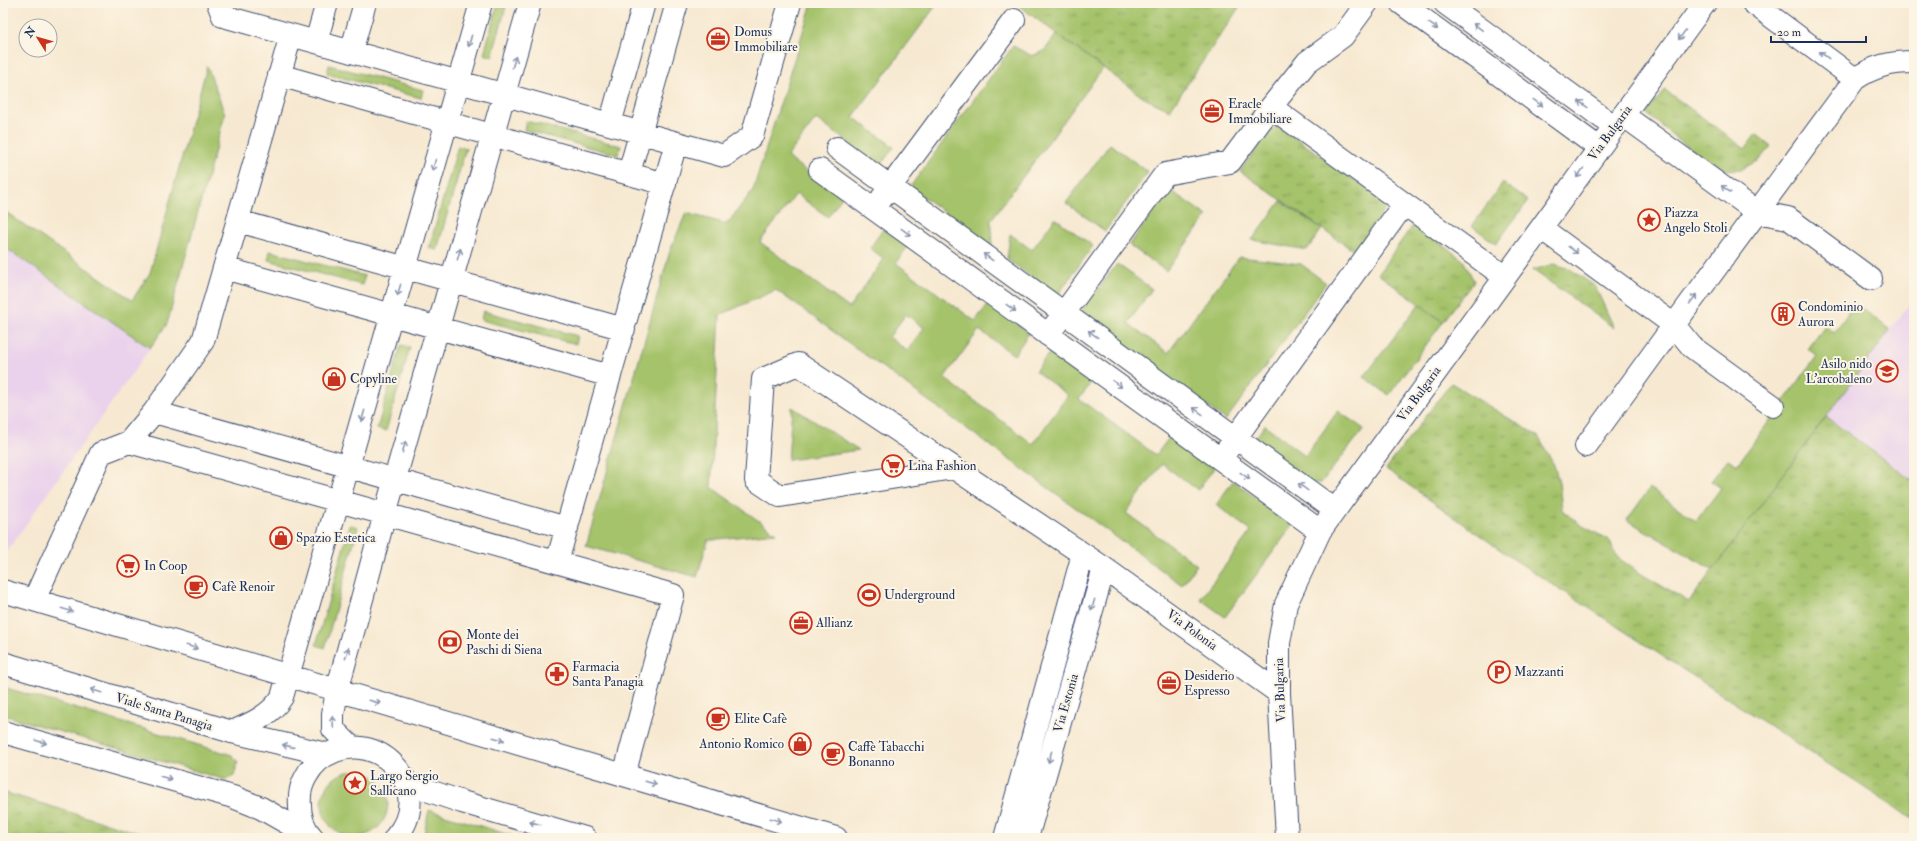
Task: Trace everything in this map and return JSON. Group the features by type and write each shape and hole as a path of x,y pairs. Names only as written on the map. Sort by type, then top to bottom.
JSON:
{"street":[{"path":"218,3 223,16 724,156 752,136 790,3"},
{"path":"316,42 327,3"},
{"path":"351,52 365,3"},
{"path":"232,732 253,723 276,706 282,698 481,3"},
{"path":"351,747 334,729 333,714 337,690 385,514 530,3"},
{"path":"610,124 644,3"},
{"path":"628,173 677,3"},
{"path":"1048,335 1165,174 1230,162 1307,62 1343,36 1367,3"},
{"path":"1401,3 1599,148"},
{"path":"1445,3 1757,212 1788,218 1871,279"},
{"name":"Via Bulgaria","path":"1287,838 1279,693 1279,643 1286,604 1320,531 1705,3"},
{"path":"1753,3 1855,79"},
{"path":"874,209 1014,20"},
{"path":"34,600 101,453 129,442 154,412 204,341 291,35"},
{"path":"1586,446 1855,79 1871,69 1896,62 1914,62"},
{"path":"279,75 665,184"},
{"path":"1271,107 1505,277"},
{"path":"557,562 676,143"},
{"path":"837,148 1335,510"},
{"path":"820,170 1320,531"},
{"path":"1220,459 1404,204"},
{"path":"238,220 624,329"},
{"path":"1541,228 1674,325 1692,347 1773,406"},
{"path":"224,268 610,376"},
{"name":"Via Polonia","path":"953,468 780,496 756,480 763,379 798,364 1104,568 1279,693"},
{"path":"154,412 567,528"},
{"path":"129,442 673,595 624,775"},
{"path":"1005,838 1083,554"},
{"name":"Via Estonia","path":"1027,838 1104,568"},
{"path":"3,591 836,838"},
{"name":"Viale Santa Panagia","path":"3,663 232,732 326,754"},
{"path":"3,732 233,797 261,808 311,837"},
{"path":"311,837 303,822 299,807 300,792 305,777 314,764 326,754 338,749 351,747 365,748 378,752 390,760 400,770 410,797 409,811 404,825 395,838"},
{"path":"406,783 462,802 585,838"}],"shaded area":[{"path":"3,210 167,324 3,557"},
{"name":"Asilo nido L'arcobaleno","path":"1914,297 1914,482 1826,417"}],"green space":[{"path":"498,3 507,3 492,57 484,54"},
{"path":"812,3 938,3 853,117 894,147 880,166 816,119 787,157 842,197 828,217 796,194 760,242 849,308 884,259 870,248 886,225 910,243 896,263 975,321 989,303 1029,333 1014,355 979,330 944,378 1033,444 1068,395 1035,371 1052,350 1093,380 1079,399 1156,455 1171,435 1215,467 1198,490 1162,464 1126,513 1197,565 1182,585 776,290 720,315 711,487 776,533 708,540 697,577 586,546 670,251 686,213 727,224 753,190","holes":["906,314 924,328 907,351 889,337"]},
{"path":"1015,3 1242,3 1170,110 1144,98"},
{"path":"1057,34 1103,68 991,220 992,247 910,187 1013,46 1032,56 1045,50"},
{"path":"329,65 423,90 421,98 327,74"},
{"path":"207,66 225,114 167,324 150,348 3,246 3,210 132,300 150,273"},
{"path":"1665,90 1745,149 1756,134 1771,146 1759,160 1742,169 1725,170 1682,143 1646,113"},
{"path":"526,121 621,146 618,155 524,130"},
{"path":"1280,127 1389,204 1354,251 1240,171 1272,129"},
{"path":"1110,144 1148,172 1105,231 1066,203"},
{"path":"458,146 466,148 437,250 429,248"},
{"path":"1503,183 1528,201 1496,244 1472,226"},
{"path":"1170,190 1207,216 1166,271 1129,245"},
{"path":"1281,201 1322,229 1307,250 1252,240"},
{"path":"1055,218 1093,246 1057,296 1007,259 1010,234 1032,250"},
{"path":"1414,223 1463,260 1474,281 1443,322 1378,274"},
{"path":"270,251 365,276 362,285 268,260"},
{"path":"1239,257 1301,264 1326,283 1226,420 1080,313 1117,264 1152,289 1128,323 1168,353"},
{"path":"1554,264 1570,269 1595,286 1614,328 1533,270"},
{"path":"1855,303 1890,330 1713,570 1627,520 1650,488 1696,521 1721,488 1711,481 1728,459 1737,465 1817,356 1808,349 1825,326 1834,333"},
{"path":"1419,304 1443,322 1389,395 1364,377"},
{"path":"483,311 578,336 576,344 481,320"},
{"path":"401,345 410,347 386,431 377,429"},
{"path":"1451,383 1538,436 1554,465 1559,482 1562,510 1581,525 1609,540 1617,557 1638,572 1689,602 1826,417 1914,482 1914,820 1512,558 1386,469"},
{"path":"792,407 859,450 788,460"},
{"path":"1338,411 1364,429 1321,483 1311,483 1254,440 1265,425 1305,456"},
{"path":"1233,481 1293,525 1225,617 1200,599 1251,531 1216,505"},
{"path":"350,525 358,527 325,648 316,645"},
{"path":"3,687 232,755 238,761 234,776 226,780 3,715"},
{"path":"355,771 368,773 383,786 386,791 388,804 386,817 373,832 368,835 355,837 342,835 327,822 324,817 322,804 324,791 337,776 342,773"},
{"path":"3,792 156,838 3,838"},
{"path":"429,810 519,838 423,838"}],"place":[{"name":"Domus Immobiliare","path":"718,39"},
{"name":"Eracle Immobiliare","path":"1212,111"},
{"name":"Piazza Angelo Stoli","path":"1649,220"},
{"name":"Condominio Aurora","path":"1783,314"},
{"name":"Asilo nido L'arcobaleno","path":"1887,371"},
{"name":"Copyline","path":"334,379"},
{"name":"Lina Fashion","path":"893,466"},
{"name":"Spazio Estetica","path":"281,538"},
{"name":"In Coop","path":"128,566"},
{"name":"Cafè Renoir","path":"196,587"},
{"name":"Underground","path":"869,595"},
{"name":"Allianz","path":"801,623"},
{"name":"Monte dei Paschi di Siena","path":"450,642"},
{"name":"Mazzanti","path":"1499,672"},
{"name":"Farmacia Santa Panagia","path":"557,674"},
{"name":"Desiderio Espresso","path":"1169,683"},
{"name":"Elite Cafè","path":"718,719"},
{"name":"Antonio Romico","path":"800,744"},
{"name":"Caffè Tabacchi Bonanno","path":"833,754"},
{"name":"Largo Sergio Sallicano","path":"355,783"}]}
